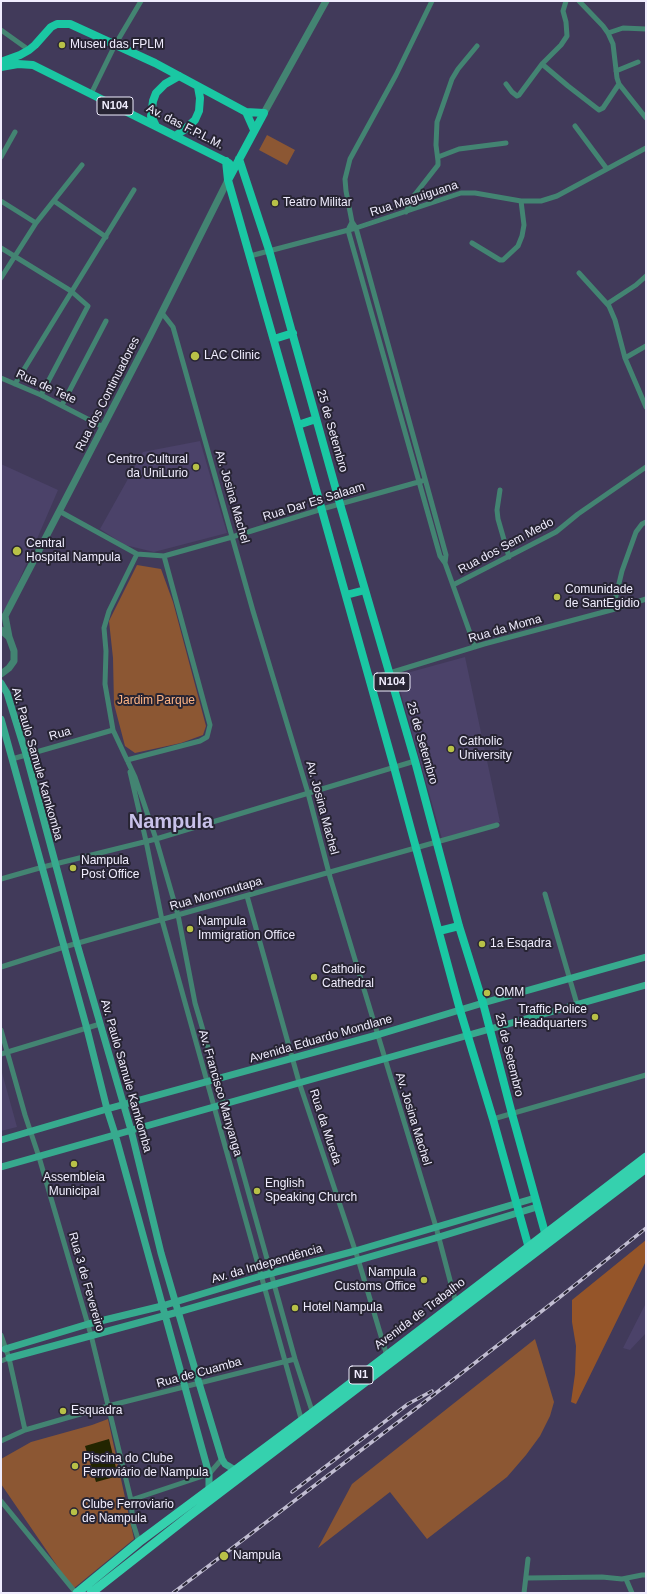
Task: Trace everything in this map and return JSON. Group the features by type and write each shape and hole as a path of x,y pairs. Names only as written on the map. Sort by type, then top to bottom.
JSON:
{"highway":[{"name":"Avenida de Trabalho","path":"76,1593 139,1542 261,1449 303,1424 389,1364 459,1312 546,1238 627,1177 646,1157"},
{"name":"Avenida de Trabalho","path":"627,1177 646,1168"},
{"name":"Avenida de Trabalho","path":"314,1416 386,1354 456,1301 530,1251"},
{"name":"Avenida de Trabalho","path":"91,1593 268,1457 303,1424"},
{"path":"261,1449 268,1457"},
{"path":"164,1524 170,1532"}],"main road":[{"path":"1,62 20,55 28,50 57,24 70,24 179,76 246,112 264,113 228,180"},
{"name":"Av. das F.P.L.M.","path":"1,66 33,64 226,161"},
{"path":"156,126 151,116 153,101 156,93 165,84 179,76"},
{"path":"175,136 195,120 199,111 200,98 198,87"},
{"path":"246,112 254,130"},
{"path":"226,161 232,163 239,159"},
{"name":"25 de Setembro","path":"239,159 269,250 340,504 415,761 459,926 484,1003 534,1198 546,1238"},
{"name":"N104","path":"226,161 228,180 370,679 460,1010 493,1119 530,1251"},
{"path":"274,340 293,333"},
{"path":"298,425 316,419"},
{"path":"346,594 365,590"},
{"name":"Av. Paulo Samule Kamkomba","path":"1,683 7,693 26,754 77,944 131,1130 161,1253 198,1384 222,1459"},
{"name":"Av. Paulo Samule Kamkomba","path":"1,719 43,867 107,1109 116,1134 209,1474 209,1490"},
{"path":"439,931 459,926"},
{"name":"Avenida Eduardo Mondlane","path":"1,1140 107,1109 377,1035 646,957"},
{"path":"1,1167 646,985"},
{"name":"Av. da Independência","path":"3,1352 88,1324 162,1306 270,1273 355,1251 534,1198"},
{"name":"Av. da Independência","path":"8,1358 178,1312 264,1286 439,1237 537,1207"},
{"path":"222,1459 225,1464 235,1470"}],"street":[{"path":"91,94 115,45 141,1"},
{"path":"264,113 326,1"},
{"path":"422,481 356,228 352,222 345,179 350,159 396,75 432,1"},
{"path":"506,84 516,96 519,95 542,64 561,45 567,36 566,22 563,11 566,1"},
{"path":"580,1 604,26 608,33 613,44 619,84 646,118"},
{"path":"608,33 622,28 646,29"},
{"path":"1,30 28,50"},
{"path":"406,212 407,206 413,197 436,168 438,161 436,145 437,122 452,78 477,46"},
{"path":"616,71 638,62"},
{"path":"542,64 599,110 604,108 619,84"},
{"path":"575,126 607,169"},
{"path":"1,157 15,132"},
{"path":"438,157 459,149 506,143"},
{"name":"Rua Maguiguana","path":"250,256 356,228 461,194 475,193 521,201 541,201 557,196 646,148"},
{"path":"1,278 36,223 82,165"},
{"name":"Rua dos Continuadores","path":"3,617 162,313 228,180"},
{"path":"15,384 134,190"},
{"path":"1,201 36,223"},
{"path":"54,201 106,236"},
{"path":"472,243 500,260 504,260 518,246 522,236 524,225 521,201"},
{"path":"352,222 348,230 438,537 446,555 445,563 475,647"},
{"path":"1,248 71,291 88,306 41,395"},
{"path":"579,273 607,304 616,320 625,358 646,407"},
{"path":"607,304 636,285 646,276"},
{"name":"Av. Josina Machel","path":"162,313 173,327 232,537 308,793 329,874 439,1237 459,1312"},
{"path":"62,405 106,322"},
{"path":"625,358 646,346"},
{"name":"Rua de Tete","path":"1,378 62,405 103,427"},
{"name":"Rua dos Sem Medo","path":"453,585 556,532 578,514 646,467"},
{"name":"Rua Dar Es Salaam","path":"59,511 137,554 164,556 422,481"},
{"path":"500,490 497,510 498,519 508,557"},
{"path":"615,609 615,600 622,571 636,532 642,524 646,522"},
{"name":"Av. Francisco Manyanga","path":"137,554 109,611 104,628 106,684 113,730 143,800 156,839 178,916 196,1003 216,1079 294,1359 314,1416"},
{"path":"127,760 207,737 210,724 164,556"},
{"name":"Rua da Moma","path":"370,679 475,647 615,609 646,599"},
{"path":"1,674 9,668 14,661 14,652 3,617"},
{"path":"1,630 10,637"},
{"name":"Rua","path":"12,759 113,730"},
{"name":"Av. Francisco Manyanga","path":"127,760 146,841 162,920 206,1082 303,1424"},
{"path":"1,879 156,839 415,761"},
{"name":"Rua Monomutapa","path":"1,967 64,947 329,874 497,825"},
{"path":"545,894 576,1004"},
{"name":"Rua da Mueda","path":"247,896 299,1082 358,1259 389,1364"},
{"path":"185,1006 196,1003"},
{"path":"1,1054 100,1024"},
{"name":"Rua 3 de Fevereiro","path":"1,1030 91,1335 131,1500 133,1523 139,1542"},
{"path":"195,1040 205,1037"},
{"path":"493,1119 646,1075"},
{"path":"1,1335 3,1352 8,1358 25,1430"},
{"path":"1,1361 8,1358"},
{"name":"Rua de Cuamba","path":"1,1441 25,1430 108,1406 185,1388 294,1359"},
{"path":"131,1500 209,1474 222,1459"},
{"path":"2,1504 76,1593"},
{"path":"524,1593 527,1578 528,1559"},
{"path":"527,1578 602,1577 626,1579 646,1575"},
{"path":"626,1579 632,1593"}],"shaded area":[{"path":"200,441 227,533 154,552 125,545 100,529 143,452"},
{"name":"Central Hospital Nampula","path":"1,464 58,490 6,611 1,612"},
{"name":"Catholic University","path":"465,657 500,822 442,839 396,676"},
{"path":"1,1069 17,1127 1,1131"},
{"path":"646,1240 646,1261 576,1404 571,1402 575,1374 576,1346 572,1322 572,1300"},
{"path":"646,1303 646,1333 630,1350 623,1348"},
{"path":"109,1439 118,1476 96,1482 85,1446"}],"green space":[{"path":"267,135 295,150 287,165 259,150"},
{"name":"Jardim Parque","path":"137,565 161,569 173,602 206,726 203,735 181,743 135,753 125,746 114,704 113,658 109,621"},
{"path":"535,1339 554,1402 550,1416 540,1436 507,1477 427,1539 390,1492 318,1548 352,1484"},
{"name":"Clube Ferroviario de Nampula","path":"108,1419 134,1539 73,1589 1,1484 1,1459 31,1442"}],"railway":[{"path":"173,1593 418,1407 646,1228"},
{"path":"292,1492 408,1404 432,1391"}],"place":[{"name":"Museu das FPLM","path":"62,45"},
{"name":"Teatro Militar","path":"275,203"},
{"name":"LAC Clinic","path":"195,356"},
{"name":"Centro Cultural da UniLurio","path":"196,467"},
{"name":"Central Hospital Nampula","path":"17,551"},
{"name":"Comunidade de SantEgidio","path":"557,597"},
{"name":"Catholic University","path":"451,749"},
{"name":"Nampula Post Office","path":"73,868"},
{"name":"Nampula Immigration Office","path":"190,929"},
{"name":"1a Esqadra","path":"482,944"},
{"name":"Catholic Cathedral","path":"314,977"},
{"name":"OMM","path":"487,993"},
{"name":"Traffic Police Headquarters","path":"595,1017"},
{"name":"Assembleia Municipal","path":"74,1164"},
{"name":"English Speaking Church","path":"257,1191"},
{"name":"Nampula Customs Office","path":"424,1280"},
{"name":"Hotel Nampula","path":"295,1308"},
{"name":"Esquadra","path":"63,1411"},
{"name":"Piscina do Clube Ferroviário de Nampula","path":"75,1466"},
{"name":"Clube Ferroviario de Nampula","path":"74,1512"},
{"name":"Nampula","path":"224,1556"}],"district":[{"name":"Nampula","path":"171,822"}]}
